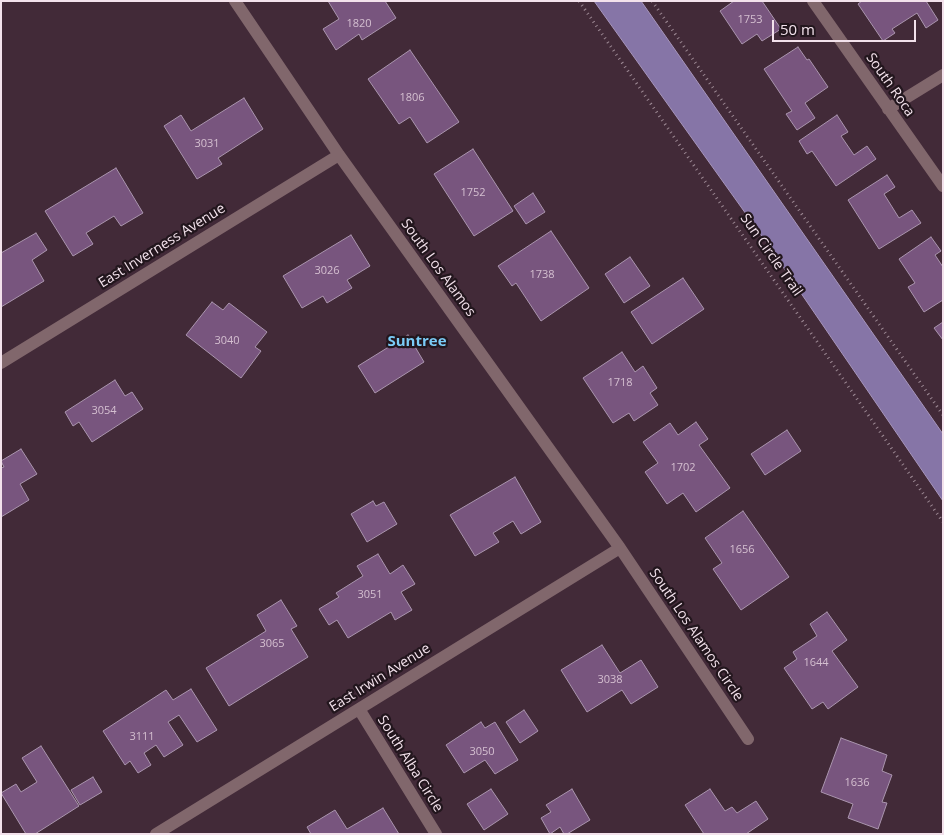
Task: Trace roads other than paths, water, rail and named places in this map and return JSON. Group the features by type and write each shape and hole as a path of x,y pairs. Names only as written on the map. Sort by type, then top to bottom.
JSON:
{"street":[{"name":"South Los Alamos","path":"235,1 339,155 620,548"},
{"name":"South Roca","path":"813,1 943,186"},
{"path":"888,109 943,75"},
{"name":"East Inverness Avenue","path":"1,363 339,155"},
{"name":"East Irwin Avenue","path":"156,834 620,548"},
{"name":"South Los Alamos Circle","path":"620,548 748,739"},
{"name":"South Alba Circle","path":"359,709 436,834"}],"district":[{"name":"Suntree","path":"417,342"}]}
